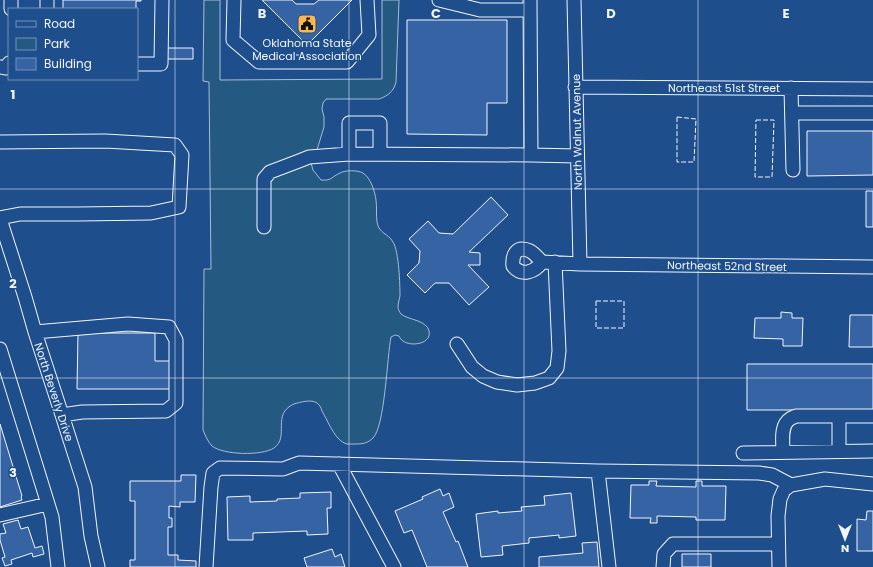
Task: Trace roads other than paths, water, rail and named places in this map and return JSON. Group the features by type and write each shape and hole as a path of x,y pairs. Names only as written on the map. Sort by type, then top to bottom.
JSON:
{"street":[{"path":"138,64 161,64 162,0"},
{"path":"234,0 233,40 259,62 347,62 369,35 367,0"},
{"path":"439,0 480,10 530,5 531,155"},
{"name":"North Walnut Avenue","path":"574,0 580,264"},
{"name":"Northeast 51st Street","path":"575,88 873,89"},
{"path":"791,88 793,170"},
{"path":"792,113 873,113"},
{"path":"349,154 349,123 380,123 380,154"},
{"path":"0,142 105,141 175,144 182,155 179,207 151,213 20,214 0,219"},
{"path":"264,227 264,179 270,172 309,157 349,154 577,156"},
{"name":"North Beverly Drive","path":"0,219 85,487 91,536 98,567"},
{"name":"Northeast 52nd Street","path":"457,344 472,367 483,376 497,382 517,385 535,383 549,378 557,368 559,351 548,262 580,264 873,267"},
{"path":"35,332 128,324 168,327 176,340 176,403 166,412 82,412 62,415"},
{"path":"0,349 52,517 58,567"},
{"path":"783,452 783,431 789,419 796,416 873,416"},
{"path":"839,416 839,451"},
{"path":"743,453 873,451"},
{"path":"206,567 211,487 213,473 220,468 283,468 298,463 598,471 759,473 772,475 791,485"},
{"path":"339,464 394,567"},
{"path":"598,471 609,567"},
{"path":"779,567 778,516 780,499 784,490 791,485 825,479 873,484"},
{"path":"0,515 48,504"},
{"path":"663,567 664,554 673,544 778,544"}],"place":[{"name":"Oklahoma State Medical Association","path":"307,24"}]}
